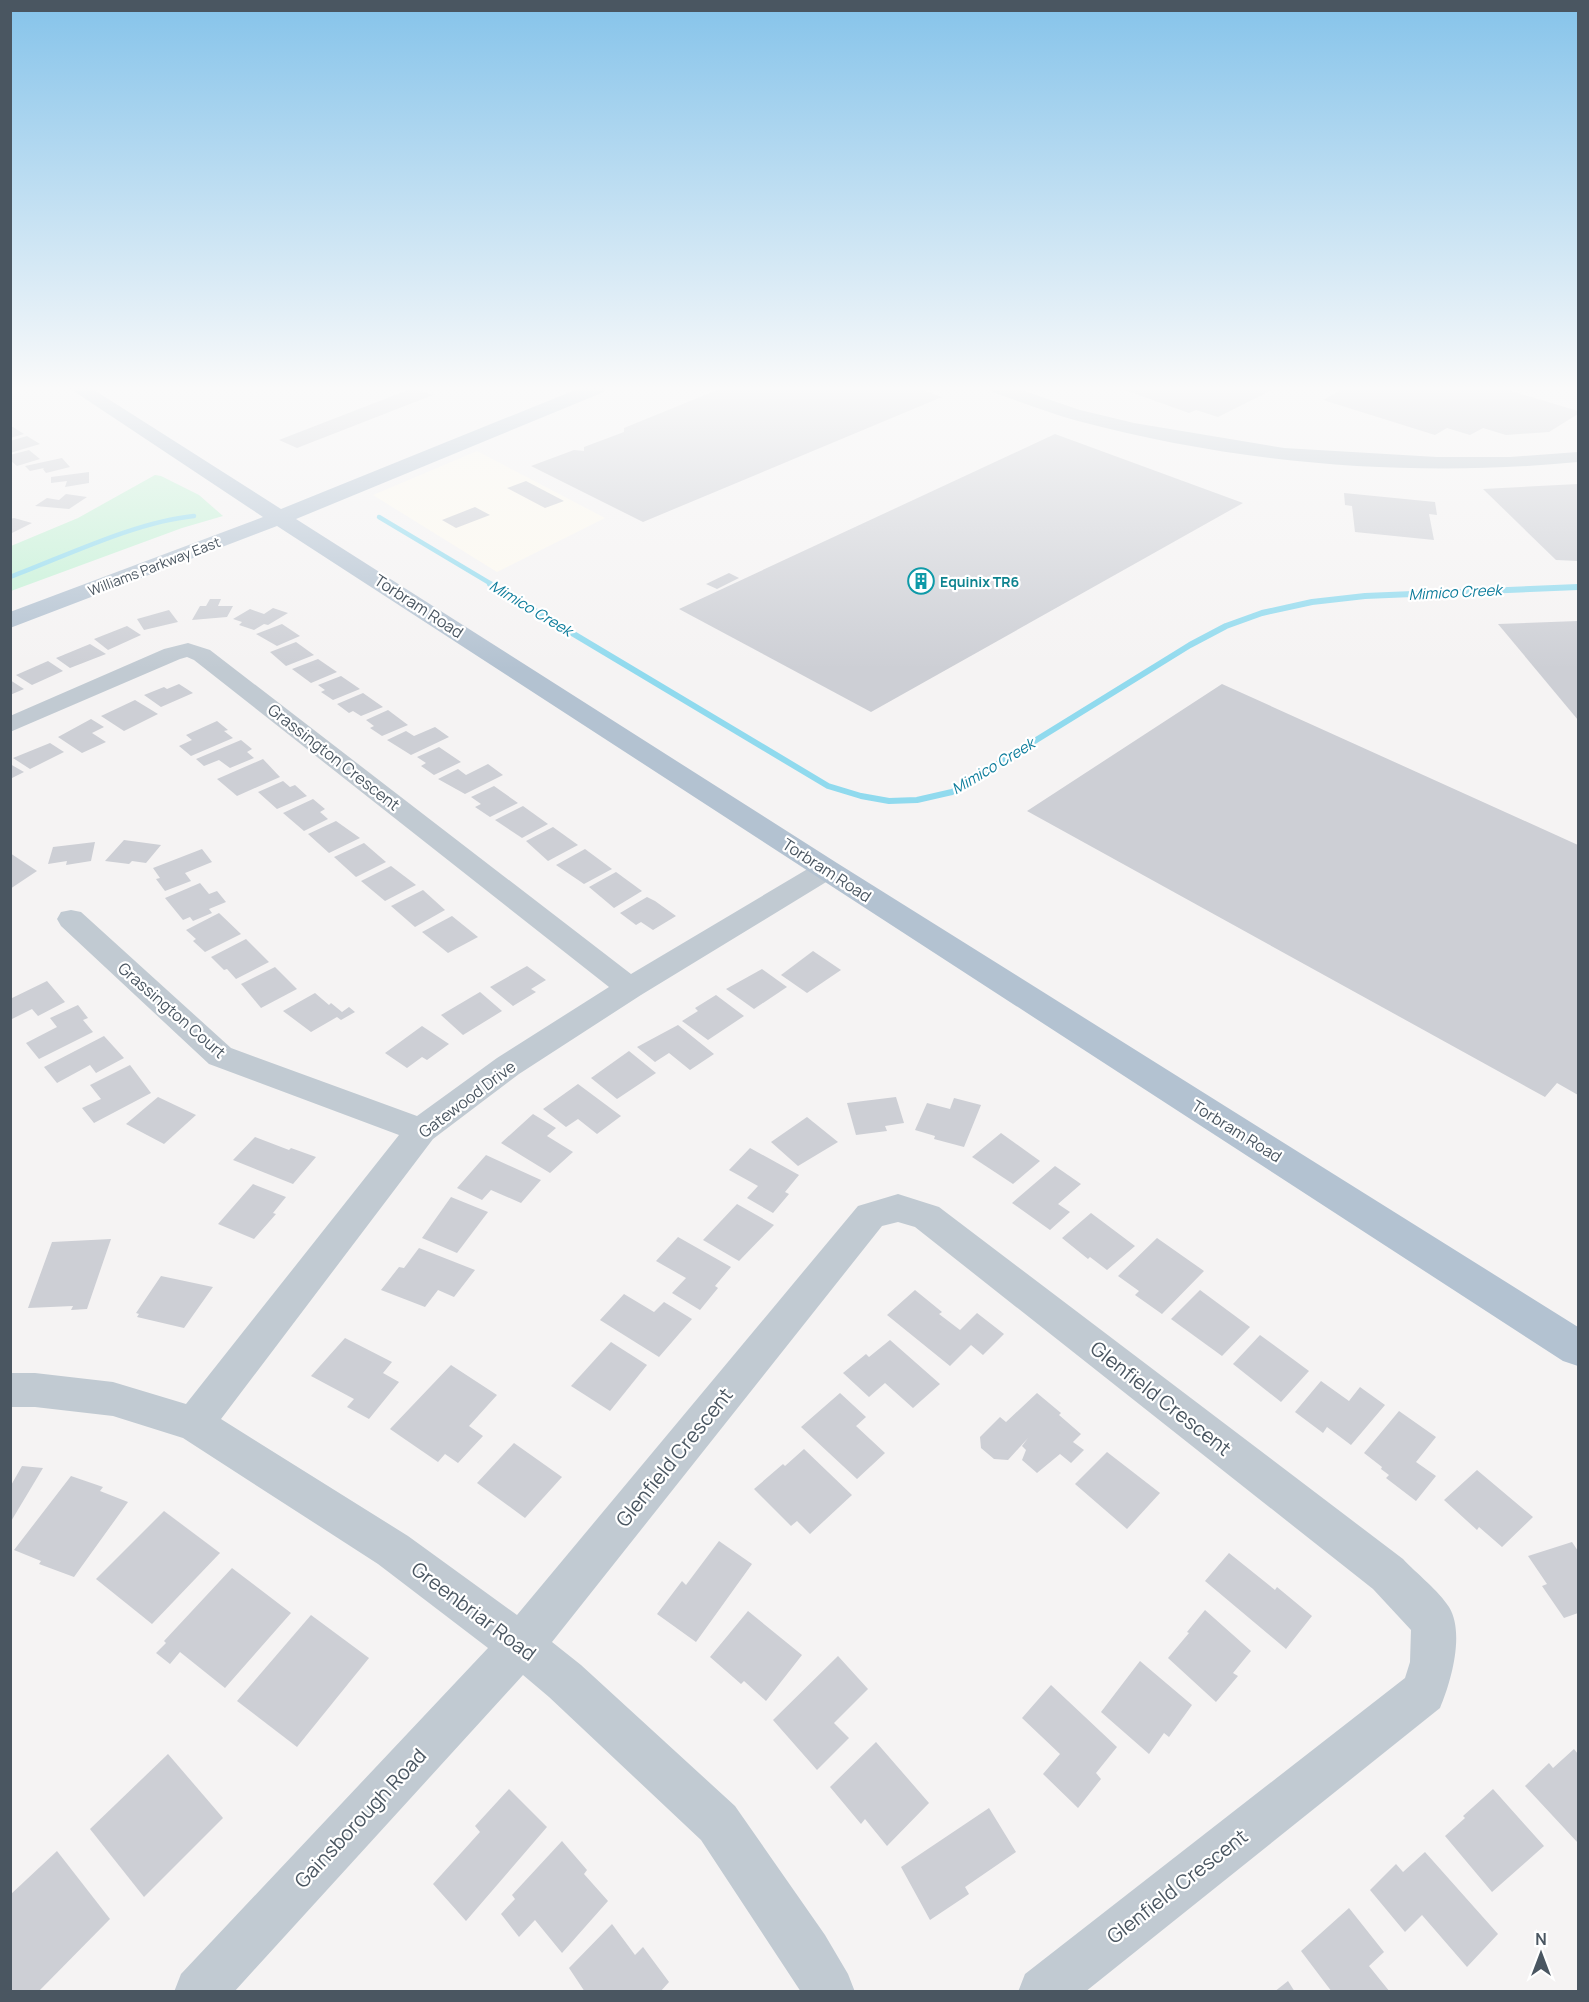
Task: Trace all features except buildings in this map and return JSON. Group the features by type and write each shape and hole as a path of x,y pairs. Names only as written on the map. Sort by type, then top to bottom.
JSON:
{"main road":[{"name":"Torbram Road","path":"225,481 273,512 326,531 826,870 1578,1348"},
{"name":"Williams Parkway East","path":"10,621 345,481"},
{"name":"Williams Parkway East","path":"10,604 273,512 369,481"},
{"path":"326,531 330,506 363,484"}],"street":[{"name":"Grassington Crescent","path":"10,725 172,654 188,650 202,655 630,988"},
{"name":"Gatewood Drive","path":"194,1424 421,1130 508,1066 630,988 826,870"},
{"name":"Grassington Court","path":"71,919 220,1056 421,1130"},
{"name":"Glenfield Crescent","path":"521,1645 870,1216 898,1208 927,1217 1388,1574 1433,1622 1432,1662 1424,1692 1043,1992"},
{"name":"Greenbriar Road","path":"10,1390 35,1390 113,1399 194,1424 393,1550 521,1645 565,1682 718,1823 807,1953 830,1992"},
{"name":"Gainsborough Road","path":"199,1992 521,1645"}],"shaded area":[{"path":"405,481 535,481 605,518 497,572 373,495"}],"green space":[{"path":"143,481 172,481 199,495 223,516 182,528 11,591 11,546 78,518"}],"waterway":[{"name":"Mimico Creek","path":"10,577 125,532 171,519 194,516"},
{"name":"Mimico Creek","path":"379,517 493,585"},
{"name":"Mimico Creek","path":"490,584 828,786 861,796 889,801 917,800 952,792 1190,645 1226,626 1262,613 1312,602 1365,596 1578,587"}],"place":[{"name":"Equinix TR6","path":"921,581"}]}
